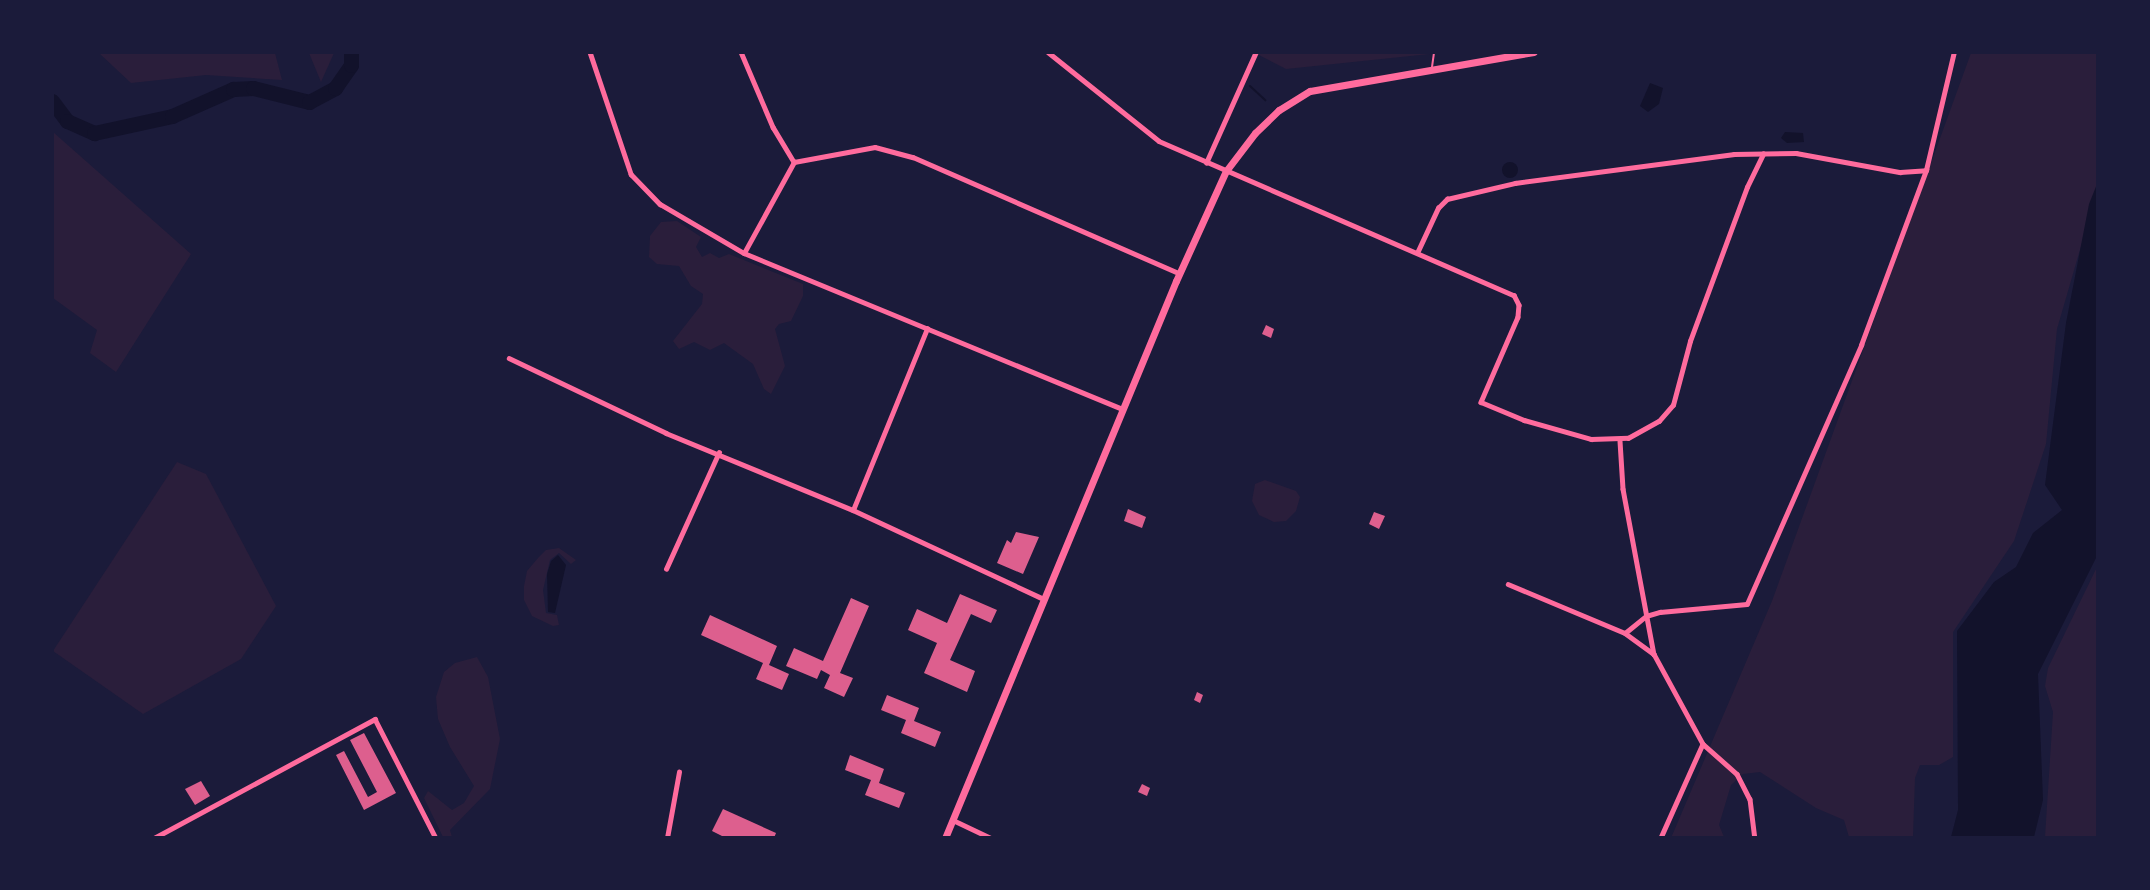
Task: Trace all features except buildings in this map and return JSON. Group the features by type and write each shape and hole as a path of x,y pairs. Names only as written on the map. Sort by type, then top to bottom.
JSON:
{"main road":[{"path":"945,837 1179,273 1226,171 1254,133 1279,110 1310,91 1432,67 1534,52"}],"street":[{"path":"590,52 631,174 660,204 744,253 1123,409"},
{"path":"741,52 773,127 794,162"},
{"path":"1048,52 1106,96 1142,132 1206,163 1510,293 1519,305 1517,322 1481,402 1573,435 1620,441 1659,421 1673,405 1690,341 1747,187 1763,154"},
{"path":"1206,163 1256,52"},
{"path":"1625,633 1646,616 1680,607 1747,604 1860,345 1926,170 1954,52"},
{"path":"744,253 794,162 848,149 894,149 1179,273"},
{"path":"1417,253 1438,208 1447,199 1515,183 1589,176 1678,158 1763,154 1796,153 1900,172 1926,170"},
{"path":"853,510 927,329"},
{"path":"509,358 666,433 719,452 853,510 1044,599"},
{"path":"1620,441 1623,489 1654,654 1702,744 1737,774 1750,799 1755,837"},
{"path":"666,569 719,452"},
{"path":"1508,584 1625,633 1654,654"},
{"path":"154,837 375,719 436,837"},
{"path":"1660,837 1702,744"},
{"path":"667,837 679,772"},
{"path":"953,820 991,837"}],"lane":[{"path":"1432,67 1434,52"}],"shaded area":[{"path":"99,53 275,53 282,80 206,75 131,83"},
{"path":"309,53 334,53 321,82"},
{"path":"1255,53 1439,53 1286,69"},
{"path":"1971,53 2097,53 2097,191 2057,329 2046,444 2014,541 1953,632 1953,757 1939,765 1920,765 1915,778 1913,837 1849,837 1844,820 1816,808 1760,772 1743,774 1731,785 1719,825 1724,837 1671,838 1772,601"},
{"path":"1650,83 1663,88 1659,104 1648,112 1640,106"},
{"path":"53,132 191,254 116,372 90,353 97,330 53,298"},
{"path":"1785,132 1803,133 1804,142 1787,143 1781,138"},
{"path":"1510,162 1516,164 1518,170 1516,176 1510,178 1504,176 1502,170 1504,164"},
{"path":"2097,184 2097,556 2038,674 2043,800 2034,837 1951,837 1958,810 1957,631 1994,582 2016,567 2033,533 2062,510 2045,485 2066,323 2089,204"},
{"path":"677,221 701,237 696,247 702,257 710,253 719,258 729,254 803,284 803,296 791,321 779,324 775,329 785,366 771,394 764,389 753,364 724,343 710,350 694,342 679,349 673,341 702,304 703,294 691,286 679,266 657,264 649,257 650,236 661,222"},
{"path":"177,462 206,474 276,606 241,659 143,714 53,651"},
{"path":"1265,480 1296,491 1300,497 1296,511 1286,521 1274,522 1259,515 1252,501 1255,484"},
{"path":"559,548 576,560 571,564 559,553 550,560 543,590 546,613 557,615 559,625 553,626 532,616 524,600 524,586 527,571 538,558 546,550"},
{"path":"558,555 566,565 555,613 548,612 547,574 551,561"},
{"path":"2097,567 2097,837 2045,837 2053,712 2045,686 2048,668"},
{"path":"477,657 488,677 500,739 490,789 450,830 452,837 443,837 424,798 428,791 452,810 464,803 474,786 450,747 438,719 436,697 444,672 455,663"}],"waterway":[{"path":"52,101 67,121 94,133 172,116 233,89 253,88 309,102 335,88 351,65 351,52"},
{"path":"1250,86 1265,100"}]}
